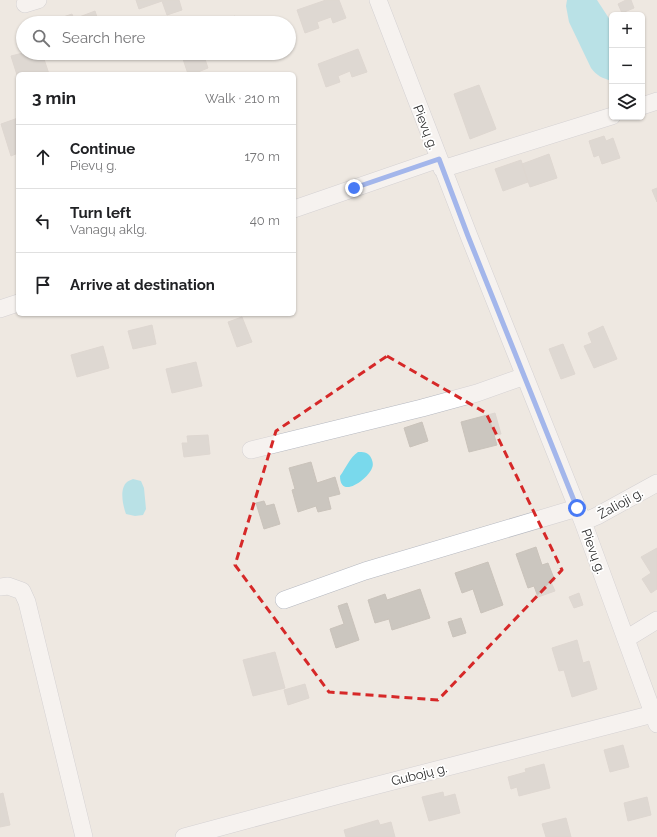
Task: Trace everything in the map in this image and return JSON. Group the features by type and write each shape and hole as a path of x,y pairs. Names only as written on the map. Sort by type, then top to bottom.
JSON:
{"street":[{"name":"Pievų g.","path":"378,0 468,236 580,515 655,719"},
{"path":"645,105 657,102"},
{"path":"296,207 440,164 609,117"},
{"path":"0,309 16,304"},
{"path":"251,450 422,408 477,393 525,376"},
{"name":"Žalioji g.","path":"284,600 365,572 580,515 597,516 657,483"},
{"path":"0,587 8,586 22,591 27,602 84,837"},
{"path":"626,639 657,620"},
{"name":"Gubojų g.","path":"184,837 343,794 655,719"}],"highlighted area":[{"path":"387,356 486,413 562,570 438,700 329,692 235,565 276,431"}],"water":[{"path":"567,0 597,0 609,18 609,80 595,73 591,68 569,22 566,6"},
{"path":"358,452 363,452 369,455 373,466 360,482 349,487 344,486 341,483 340,476 350,460"},
{"path":"133,479 141,481 144,488 146,509 143,515 135,516 126,514 125,511 122,498 123,489 127,482"}],"building":[{"path":"136,0 179,0 182,10 167,15 162,1 139,9"},
{"path":"326,0 339,0 346,18 333,23 331,17 317,22 319,28 305,33 297,10"},
{"path":"626,0 631,0 634,8 622,12 618,4"},
{"path":"95,11 97,16 82,16"},
{"path":"358,49 367,72 352,77 350,71 338,76 340,82 326,87 318,64"},
{"path":"16,55 16,60 44,60 48,72 16,72 11,56"},
{"path":"183,60 205,60 208,68 198,72 187,72"},
{"path":"479,85 496,129 470,139 454,94"},
{"path":"16,119 16,154 11,156 1,124"},
{"path":"604,136 606,141 613,138 620,158 602,164 599,155 594,157 589,141"},
{"path":"549,154 557,178 530,187 522,164"},
{"path":"521,160 528,182 503,191 495,169"},
{"path":"657,188 657,202 652,190"},
{"path":"242,317 252,342 237,347 228,322"},
{"path":"152,325 156,344 133,349 128,331"},
{"path":"603,326 617,359 594,368 584,346 592,343 588,333"},
{"path":"563,344 575,374 561,379 549,349"},
{"path":"103,346 109,368 77,377 71,355"},
{"path":"196,362 202,386 172,393 166,369"},
{"path":"495,413 501,434 494,435 497,445 469,452 461,422"},
{"path":"422,422 428,441 410,447 404,428"},
{"path":"208,435 210,454 184,457 182,443 188,443 187,436"},
{"path":"311,462 317,483 335,477 340,494 328,497 331,509 318,512 316,506 298,512 292,490 295,489 289,468"},
{"path":"264,501 266,506 274,504 280,524 264,529 256,503"},
{"path":"536,547 542,565 548,563 555,581 551,582 555,591 538,597 534,586 528,588 516,554"},
{"path":"657,548 657,589 651,593 642,579 651,573 641,557"},
{"path":"488,562 503,605 481,613 473,589 462,593 455,573"},
{"path":"420,589 430,618 392,630 389,619 375,623 368,600 385,594 387,600"},
{"path":"579,593 583,605 574,608 569,597"},
{"path":"347,603 359,640 336,648 330,629 344,624 338,606"},
{"path":"461,618 466,633 453,637 448,622"},
{"path":"577,640 583,663 589,661 597,689 572,697 564,670 559,671 552,648"},
{"path":"275,652 285,688 253,696 243,660"},
{"path":"305,684 309,698 288,705 284,690"},
{"path":"623,745 629,767 610,772 604,750"},
{"path":"544,764 550,788 519,796 517,787 511,789 508,777 526,772 525,769"},
{"path":"443,792 444,797 455,794 460,813 429,821 422,797"},
{"path":"3,793 10,825 0,827 0,794"},
{"path":"647,797 651,815 628,821 624,803"},
{"path":"566,818 571,837 546,837 542,824"},
{"path":"378,820 380,825 391,822 395,837 346,837 344,830"}],"route":[{"path":"354,188 439,159 468,236 577,508"}]}
